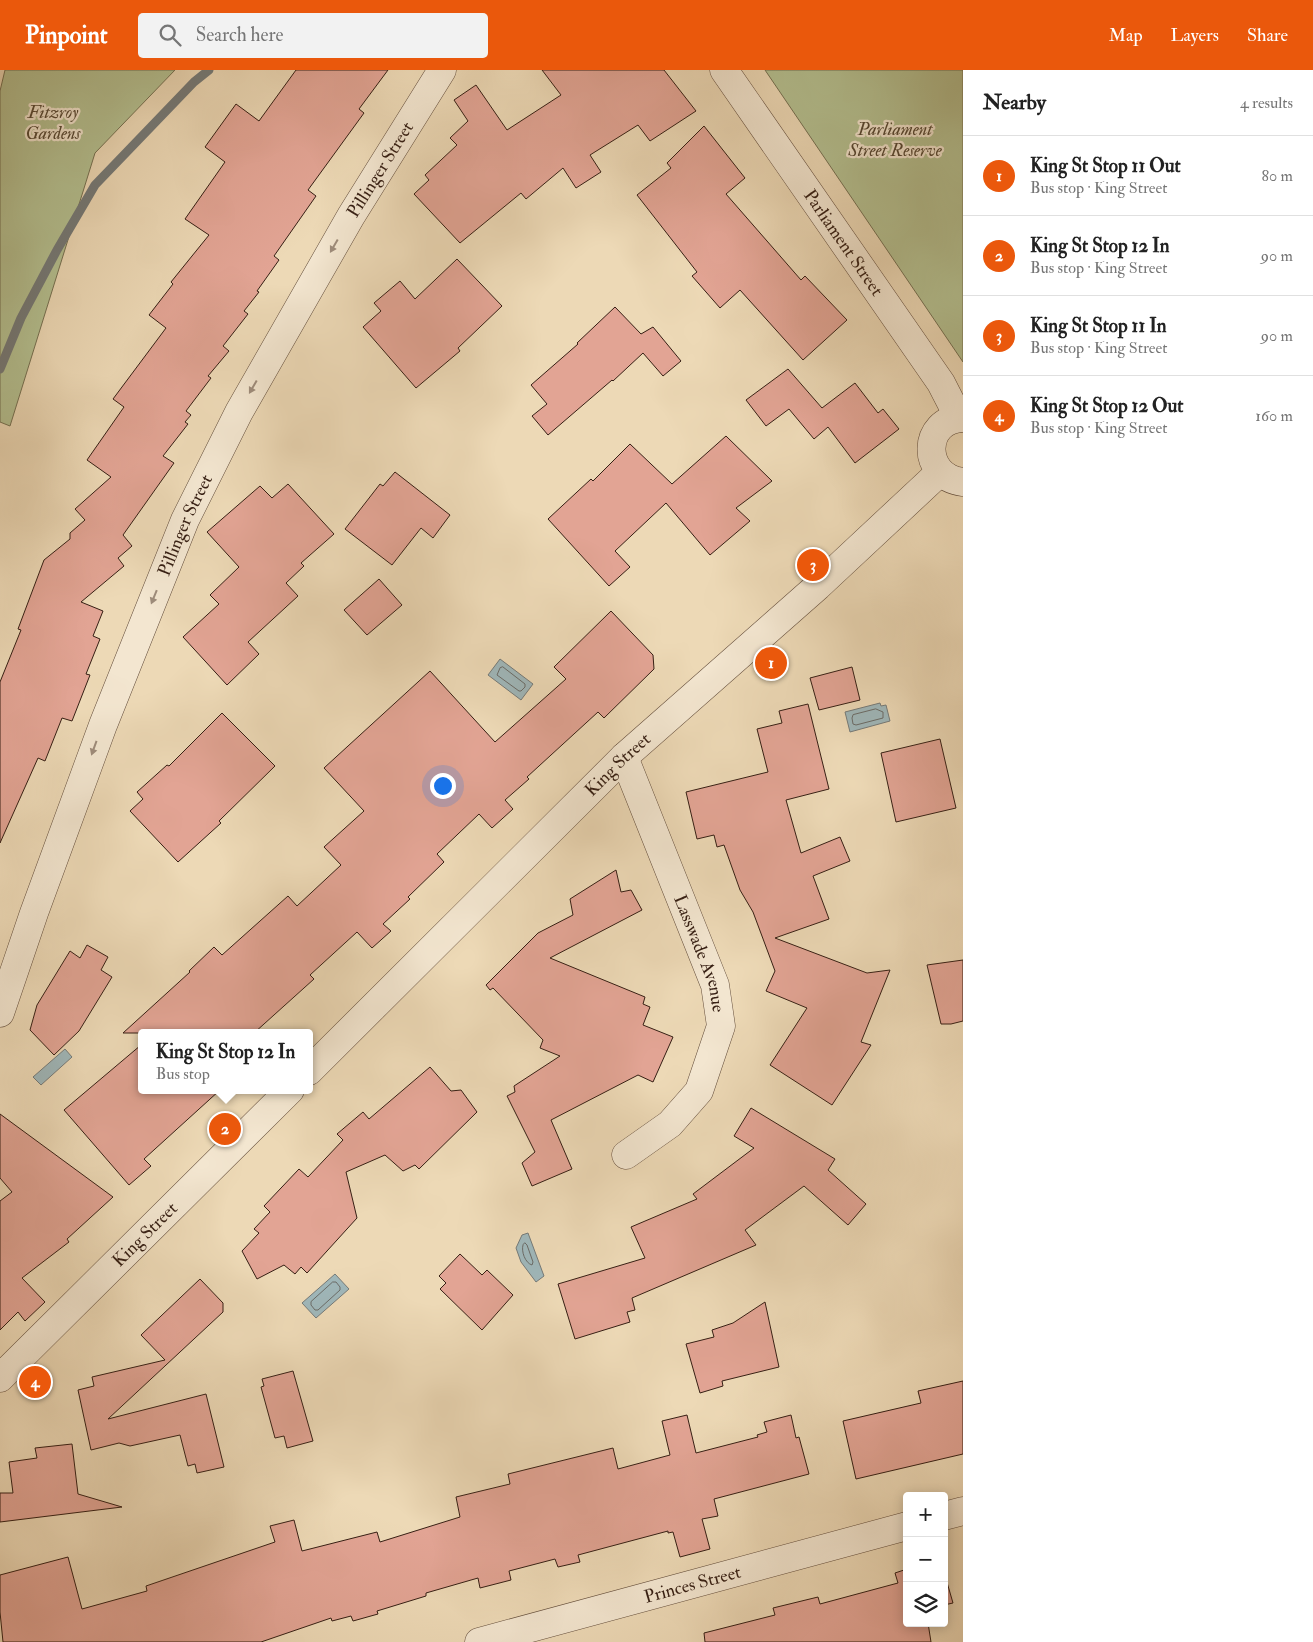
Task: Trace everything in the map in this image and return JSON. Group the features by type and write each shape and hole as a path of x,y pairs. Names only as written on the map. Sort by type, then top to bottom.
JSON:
{"street":[{"name":"Pillinger Street","path":"0,1013 34,913 103,725 185,520 239,412 351,216 442,70"},
{"name":"Parliament Street","path":"724,70 941,383 961,418"},
{"path":"952,477 934,464 931,454 932,444 941,426 961,418"},
{"name":"King Street","path":"313,1067 624,758 818,586 952,477"},
{"name":"Lasswade Avenue","path":"624,758 714,985 721,1026 699,1091 670,1124 626,1155"},
{"name":"King Street","path":"0,1378 286,1094"},
{"path":"948,1515 963,1511"},
{"name":"Princes Street","path":"479,1642 903,1527"}],"green space":[{"name":"Fitzroy Gardens","path":"5,70 175,70 95,153 10,426 0,422 0,91"},
{"name":"Parliament Street Reserve","path":"765,70 963,70 963,362"}],"water":[{"path":"500,659 533,684 521,700 488,675"},
{"path":"880,703 881,706 886,705 890,721 850,732 845,712"},
{"path":"65,1049 72,1057 41,1085 33,1077"},
{"path":"528,1233 544,1276 536,1282 521,1262 516,1248 522,1235"},
{"path":"335,1274 349,1289 316,1318 302,1303"}],"building":[{"path":"296,70 388,70 359,109 364,113 308,190 316,196 274,256 279,260 257,291 259,292 244,311 248,314 223,346 229,351 208,376 211,378 186,411 191,415 185,422 188,424 163,456 174,463 123,535 132,546 118,558 124,566 81,602 103,611 93,636 100,639 86,674 90,675 72,721 62,718 45,761 38,758 0,843 0,682 21,630 18,629 44,560 70,539 70,533 85,520 75,509 111,477 87,460 124,407 113,399 166,328 149,315 173,284 171,282 209,235 185,219 225,162 205,147 236,104 259,121"},
{"path":"542,70 664,70 696,111 650,141 638,125 590,155 601,172 576,188 563,168 526,199 521,193 460,243 414,194 429,180 425,175 457,145 450,138 468,121 454,100 476,85 507,130 561,95"},
{"path":"704,126 745,178 726,194 801,280 805,276 847,320 803,360 740,290 720,308 692,276 697,272 637,195 671,168 667,163"},
{"path":"457,259 502,306 458,348 460,351 416,388 363,327 381,311 374,303 400,281 415,299"},
{"path":"615,307 641,334 653,327 681,361 663,376 643,353 613,381 548,435 532,416 547,404 531,385 578,344"},
{"path":"788,369 822,408 855,383 878,413 883,409 899,429 855,463 828,427 814,439 789,409 766,426 746,400"},
{"path":"726,436 772,481 736,508 750,521 710,555 666,503 615,551 630,567 609,586 548,519 591,479 593,481 630,444 672,484"},
{"path":"395,472 450,515 433,538 421,528 392,565 345,529 380,484 383,486"},
{"path":"288,484 334,534 301,563 304,566 286,583 298,596 248,642 259,654 227,685 183,637 219,604 210,595 239,567 207,532 260,486 272,498"},
{"path":"379,579 402,605 367,635 344,610"},
{"path":"611,611 653,655 654,669 604,718 598,712 527,777 529,779 505,800 513,809 492,828 479,814 437,854 444,862 408,897 410,899 383,924 391,931 372,948 357,932 310,975 314,979 258,1029 138,1029 138,1033 123,1033 190,972 214,947 222,955 288,896 297,906 341,865 324,847 364,811 324,768 430,671 495,742 566,679 554,667"},
{"path":"852,667 860,700 819,710 810,678"},
{"path":"808,704 829,789 786,800 801,853 840,837 850,861 813,876 829,919 775,938 867,973 890,970 861,1042 871,1045 832,1105 770,1065 807,1008 766,991 775,971 753,912 740,890 724,845 717,847 714,835 697,839 686,792 768,772 757,729 782,723 779,711"},
{"path":"222,713 275,766 219,821 221,823 178,862 130,811 143,799 137,792 167,765 169,766"},
{"path":"940,739 956,808 896,822 881,753"},
{"path":"616,870 621,892 631,890 642,910 550,958 645,997 643,1004 650,1007 643,1025 673,1037 653,1082 638,1075 551,1120 572,1169 532,1186 522,1163 535,1152 507,1096 515,1092 514,1086 560,1056 540,1048 543,1040 493,988 490,990 486,985 538,933 573,915 570,899"},
{"path":"87,945 108,957 101,970 112,977 79,1031 54,1055 30,1030 37,1005 70,951 80,958"},
{"path":"963,960 963,1021 941,1024 927,965"},
{"path":"138,1048 138,1094 216,1094 144,1159 151,1166 129,1185 64,1110"},
{"path":"430,1067 451,1091 461,1090 477,1112 419,1169 415,1165 403,1171 385,1155 346,1172 357,1218 307,1273 301,1267 295,1274 284,1265 257,1279 242,1251 259,1233 254,1229 270,1212 264,1206 299,1169 308,1177 343,1140 337,1134 363,1112 369,1119"},
{"path":"751,1108 835,1159 828,1170 866,1204 848,1225 804,1186 745,1230 756,1245 632,1298 635,1310 627,1312 630,1322 575,1339 558,1284 645,1258 631,1227 697,1199 693,1194 754,1148 734,1136"},
{"path":"0,1114 113,1197 67,1239 69,1242 22,1278 45,1302 25,1321 18,1312 0,1330 0,1201 12,1192 0,1178"},
{"path":"460,1254 482,1275 487,1270 513,1295 482,1330 440,1289 446,1283 439,1276"},
{"path":"200,1279 223,1303 223,1312 108,1419 206,1394 224,1467 197,1473 195,1464 188,1466 180,1435 130,1446 119,1443 91,1450 78,1390 94,1386 92,1377 165,1360 141,1335"},
{"path":"765,1302 779,1367 722,1381 723,1386 700,1393 686,1344 714,1337 712,1330 733,1323"},
{"path":"293,1371 313,1441 287,1448 284,1436 275,1438 261,1387 264,1386 262,1379"},
{"path":"963,1381 963,1454 856,1479 843,1421 921,1403 918,1391"},
{"path":"687,1415 696,1453 758,1437 757,1435 767,1432 764,1422 791,1415 796,1438 799,1437 809,1474 714,1499 718,1516 702,1519 710,1549 680,1557 673,1532 668,1533 668,1531 578,1555 580,1562 558,1567 555,1559 509,1571 511,1580 480,1588 478,1578 426,1593 426,1596 377,1611 378,1614 353,1621 351,1616 332,1621 331,1618 261,1642 3,1642 0,1612 0,1575 68,1557 82,1609 147,1591 146,1586 275,1542 270,1526 294,1520 302,1551 377,1532 380,1542 460,1517 456,1497 510,1484 508,1474 613,1448 618,1469 670,1455 662,1421"},
{"path":"72,1444 78,1494 122,1507 0,1522 0,1493 13,1493 9,1462 37,1458 35,1448"},
{"path":"903,1570 903,1627 929,1627 931,1642 705,1642 704,1633 775,1615 773,1608 818,1597 820,1604 898,1583 895,1573"},
{"path":"948,1586 953,1603 948,1604"}],"waterway":[{"path":"0,369 21,318 57,250 95,185 194,82 209,70"}],"place":[{"name":"King St Stop 11 In","path":"813,565"},
{"name":"King St Stop 11 Out","path":"771,663"},
{"name":"King St Stop 12 In","path":"225,1129"},
{"name":"King St Stop 12 Out","path":"35,1382"}]}
